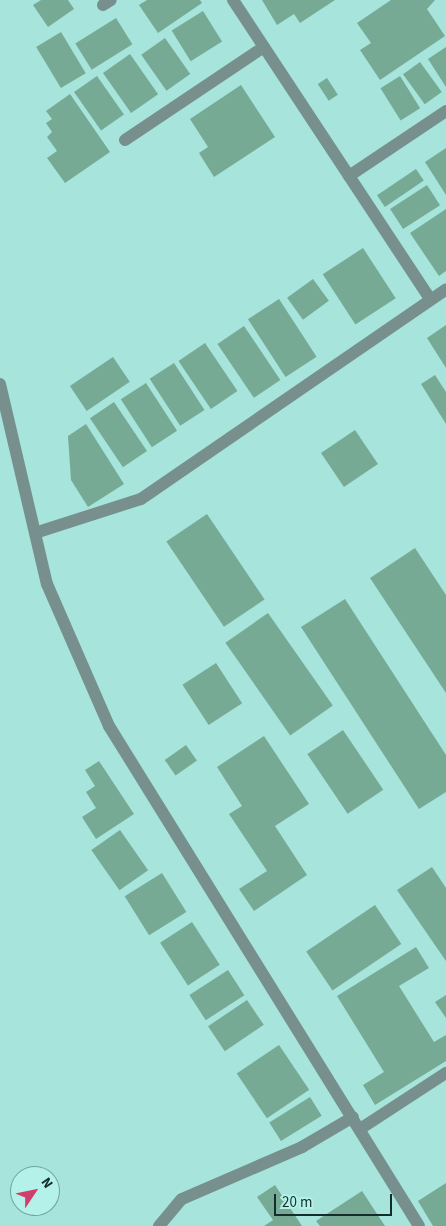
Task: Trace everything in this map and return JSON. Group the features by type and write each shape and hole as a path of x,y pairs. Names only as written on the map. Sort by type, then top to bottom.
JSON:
{"street":[{"path":"233,0 430,299"},
{"path":"126,140 264,47"},
{"path":"349,176 446,112"},
{"path":"38,532 141,499 446,289"},
{"path":"0,384 38,532 48,584 109,726 420,1226"},
{"path":"360,1129 446,1073"},
{"path":"159,1226 182,1199 302,1147 353,1117"}],"building":[{"path":"41,0 68,0 74,9 48,27 33,5"},
{"path":"147,0 200,0 202,3 158,33 139,5"},
{"path":"262,0 335,0 300,23 294,14 277,25"},
{"path":"391,0 435,0 427,9 445,36 380,80 360,50 371,43 357,23"},
{"path":"203,11 222,42 191,61 172,31"},
{"path":"116,18 132,44 92,70 75,43"},
{"path":"61,32 86,73 61,88 36,47"},
{"path":"165,38 190,74 166,91 141,55"},
{"path":"446,47 446,87 428,59"},
{"path":"130,54 158,94 131,113 103,73"},
{"path":"420,62 442,92 425,104 403,74"},
{"path":"97,76 124,115 101,131 74,92"},
{"path":"400,76 420,108 401,120 380,88"},
{"path":"327,78 338,95 329,101 318,84"},
{"path":"241,85 275,137 214,177 199,153 208,147 190,119"},
{"path":"70,94 110,152 65,183 47,158 57,151 47,137 52,132 46,123 52,119 46,111"},
{"path":"446,148 446,195 425,162"},
{"path":"416,169 424,181 385,207 377,195"},
{"path":"427,185 440,205 403,229 390,209"},
{"path":"446,209 446,271 439,276 410,233"},
{"path":"363,248 396,298 355,324 323,274"},
{"path":"313,279 329,301 303,320 287,298"},
{"path":"279,299 317,357 286,377 248,319"},
{"path":"446,325 446,368 427,338"},
{"path":"244,326 280,380 254,398 217,344"},
{"path":"205,343 237,391 211,409 178,361"},
{"path":"113,357 130,382 87,411 70,386"},
{"path":"174,363 204,410 180,426 150,379"},
{"path":"435,375 446,392 446,424 421,384"},
{"path":"146,383 177,431 152,447 121,399"},
{"path":"114,402 147,451 123,467 90,418"},
{"path":"86,424 124,484 88,507 71,480 68,436"},
{"path":"355,430 378,464 344,487 321,453"},
{"path":"207,514 265,599 224,627 166,541"},
{"path":"415,548 446,595 446,693 370,578"},
{"path":"345,599 446,755 446,792 419,809 301,627"},
{"path":"268,613 333,706 290,735 225,643"},
{"path":"216,663 242,703 209,725 182,685"},
{"path":"343,730 383,790 348,814 307,754"},
{"path":"264,736 309,804 275,826 307,875 254,911 239,889 267,871 229,814 242,806 217,767"},
{"path":"186,745 197,761 176,775 165,760"},
{"path":"99,761 134,814 96,839 82,817 96,808 86,792 95,786 85,770"},
{"path":"120,830 148,870 119,890 91,850"},
{"path":"432,867 446,888 446,961 397,890"},
{"path":"162,873 186,912 149,935 125,896"},
{"path":"375,905 401,944 332,990 306,951"},
{"path":"192,922 220,965 188,985 160,943"},
{"path":"416,947 429,968 399,986 434,1042 446,1035 446,1061 375,1105 363,1085 384,1072 337,996"},
{"path":"228,970 244,995 206,1020 189,995"},
{"path":"446,995 446,1018 435,1002"},
{"path":"247,1000 264,1025 225,1051 208,1026"},
{"path":"279,1045 309,1090 267,1118 237,1074"},
{"path":"310,1097 322,1116 281,1141 269,1122"},
{"path":"446,1183 446,1226 433,1226 418,1201"},
{"path":"275,1185 302,1226 264,1226 273,1220 257,1197"},
{"path":"362,1191 385,1226 320,1226 316,1221"}]}
